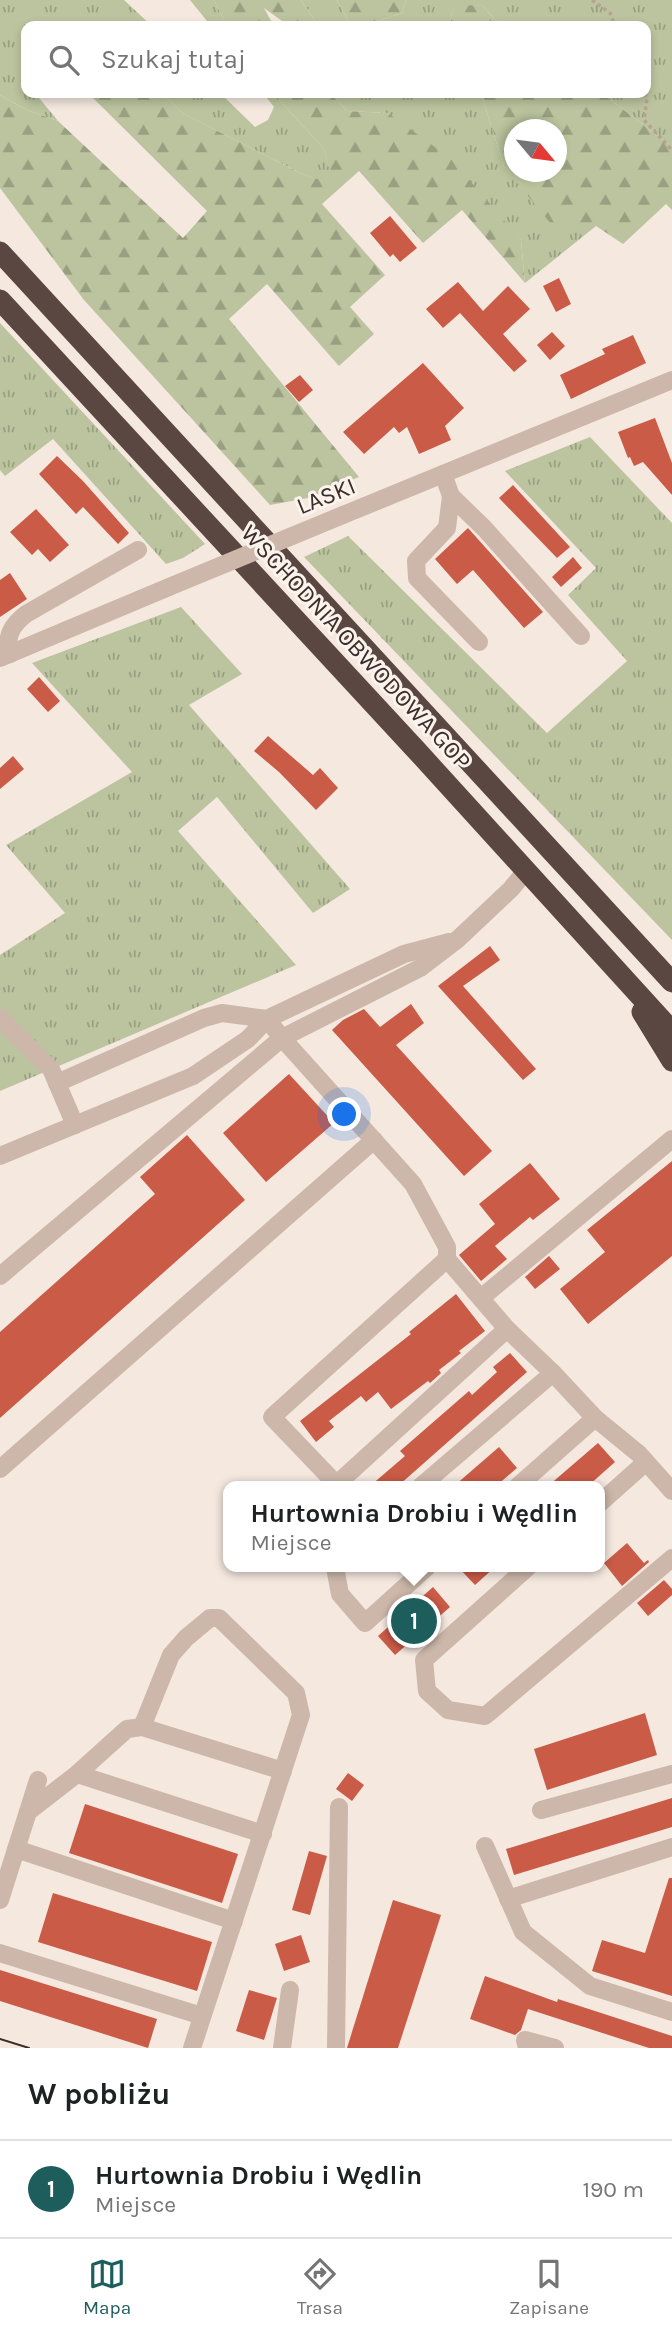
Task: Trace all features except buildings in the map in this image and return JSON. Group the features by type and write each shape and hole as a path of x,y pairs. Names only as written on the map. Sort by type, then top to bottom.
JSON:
{"highway":[{"name":"WSCHODNIA OBWODOWA GOP","path":"0,252 672,982"},
{"name":"WSCHODNIA OBWODOWA GOP","path":"0,300 672,1031"},
{"path":"622,976 672,1061"}],"street":[{"name":"LASKI","path":"5,656 672,380"},
{"path":"443,474 451,496 484,528 581,636"},
{"path":"451,496 447,528 416,561 417,579 479,642"},
{"path":"5,656 8,635 12,627 26,614 138,550"},
{"path":"0,1276 282,1038 420,968 458,939 511,890 525,872"},
{"path":"0,1156 193,1076 248,1039 267,1019 404,954 458,939"},
{"path":"57,1083 204,1018 222,1013 267,1019 413,1184 447,1247 447,1259 507,1329 554,1373 595,1418 646,1462 672,1491"},
{"path":"0,1018 51,1069 75,1125"},
{"path":"481,1298 672,1139"},
{"path":"0,1469 374,1140"},
{"path":"334,1481 272,1417 447,1259"},
{"path":"342,1481 507,1329"},
{"path":"427,1481 554,1373"},
{"path":"524,1481 595,1418"},
{"path":"605,1499 646,1462"},
{"path":"522,1572 424,1660 427,1691 448,1710 485,1716 672,1559"},
{"path":"336,1572 340,1594 365,1623 421,1572"},
{"path":"142,1727 171,1655 210,1618 219,1618 296,1693 301,1715 192,2048"},
{"path":"28,1812 77,1774 127,1729 142,1727 283,1771"},
{"path":"77,1774 263,1834"},
{"path":"541,1810 672,1774"},
{"path":"0,1900 38,1780"},
{"path":"336,2048 339,1807"},
{"path":"485,1846 523,1932 590,1986 672,2012"},
{"path":"508,1899 672,1847"},
{"path":"16,1849 234,1921"},
{"path":"0,1953 202,2016"},
{"path":"282,2048 290,1990"},
{"path":"527,2048 525,2040 555,2048"}],"path":[{"path":"592,0 610,13 613,21"},
{"path":"647,98 645,120 672,150"}],"green space":[{"path":"0,0 124,0 147,21 21,21 21,98 39,98 58,121 27,110 0,95"},
{"path":"190,0 214,0 224,21 207,21"},
{"path":"214,0 301,0 315,21 282,21 264,8 271,21 224,21"},
{"path":"301,0 337,0 348,21 315,21"},
{"path":"337,0 406,0 402,13 379,21 348,21"},
{"path":"406,0 672,0 672,147 608,98 651,98 651,21 496,21 482,5 454,7 450,21 379,21 402,13"},
{"path":"482,5 496,21 450,21 454,6"},
{"path":"0,95 27,110 58,121 183,238 207,211 93,98 166,98 184,114 302,174 333,184 324,149 278,98 335,98 347,111 388,113 450,158 521,240 525,283 462,210 423,243 359,171 322,204 385,275 350,307 374,334 339,366 267,284 229,319 359,477 308,498 270,505 84,300 0,188"},
{"path":"166,98 225,98 255,127 268,120 274,107 267,98 278,98 324,149 334,185 302,174 184,114"},
{"path":"335,98 483,98 504,167 504,182 527,182 596,226 525,283 521,240 388,113 347,111"},
{"path":"483,98 608,98 672,147 672,210 666,204 623,244 596,226 551,224 516,182 567,182 567,119 504,119 504,167"},
{"path":"0,323 205,544 183,558 166,564 53,439 5,476 0,470"},
{"path":"590,437 672,523 672,940 304,557 348,536 547,733 627,661 568,595 596,568 505,471"},
{"path":"181,607 242,674 189,705 350,889 313,913 217,797 178,831 296,965 0,1091 0,955 65,913 6,845 132,772 32,663"}],"tram line":[{"path":"0,2039 29,2048"}],"place":[{"name":"Hurtownia Drobiu i Wędlin","path":"414,1621"}]}
